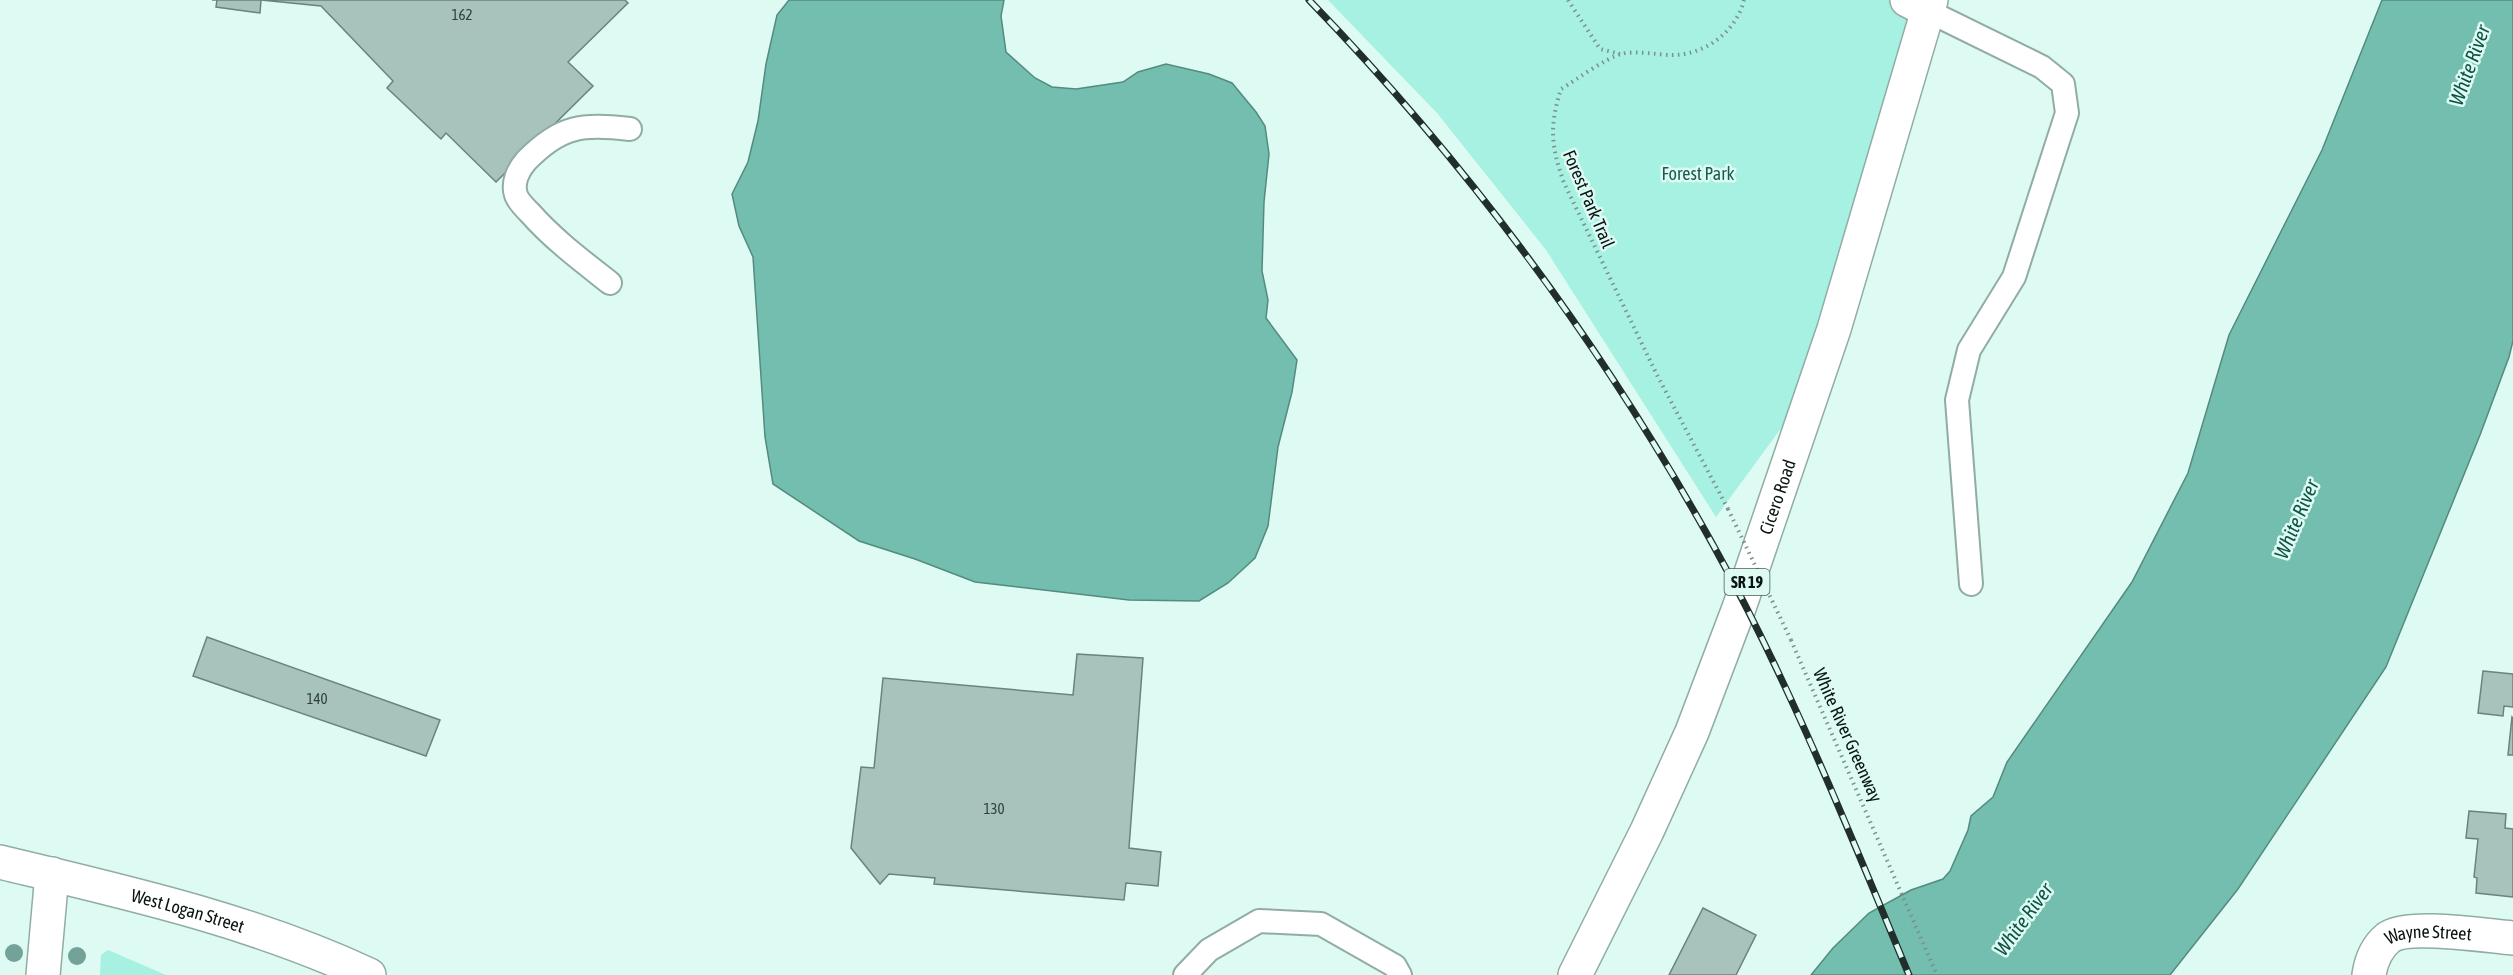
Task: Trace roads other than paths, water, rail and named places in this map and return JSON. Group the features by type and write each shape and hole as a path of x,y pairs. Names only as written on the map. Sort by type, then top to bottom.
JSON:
{"main road":[{"name":"Cicero Road","path":"1575,975 1647,831 1692,732 1739,608 1834,329 1922,4"},
{"name":"West Logan Street","path":"0,862 138,895 217,917 277,937 369,975"},
{"path":"43,975 52,874"},
{"name":"Wayne Street","path":"2369,975 2378,949 2389,937 2426,931 2513,938"}],"lane":[{"path":"1922,4 2042,67 2063,84 2067,113 2014,277 1969,350 1957,400 1971,584"},
{"path":"610,282 553,238 516,196 514,182 520,167 544,144 560,133 603,126 630,129"},
{"path":"1185,975 1209,950 1259,921 1321,924 1395,966 1400,975"}],"water":[{"path":"789,0 1004,0 1001,16 1006,52 1035,78 1052,87 1076,89 1123,82 1138,72 1166,64 1209,74 1232,83 1256,112 1265,126 1269,154 1264,202 1262,271 1268,300 1266,318 1297,360 1292,392 1278,447 1268,526 1255,558 1228,583 1199,601 1129,600 975,582 859,541 773,484 765,437 753,257 739,226 732,194 748,162 758,121 766,64 777,15"},
{"name":"White River","path":"2382,0 2513,0 2513,341 2480,435 2386,667 2238,889 2170,975 1811,975 1833,948 1869,913 1911,890 1943,879 1950,871 1968,830 1971,816 1993,797 2007,762 2132,582 2188,473 2229,335 2322,150"}],"railway":[{"path":"1309,0 1423,125 1477,191 1578,327 1670,469 1767,648 1816,756 1909,975"}],"park label":[{"name":"Forest Park","path":"1698,173"}]}
